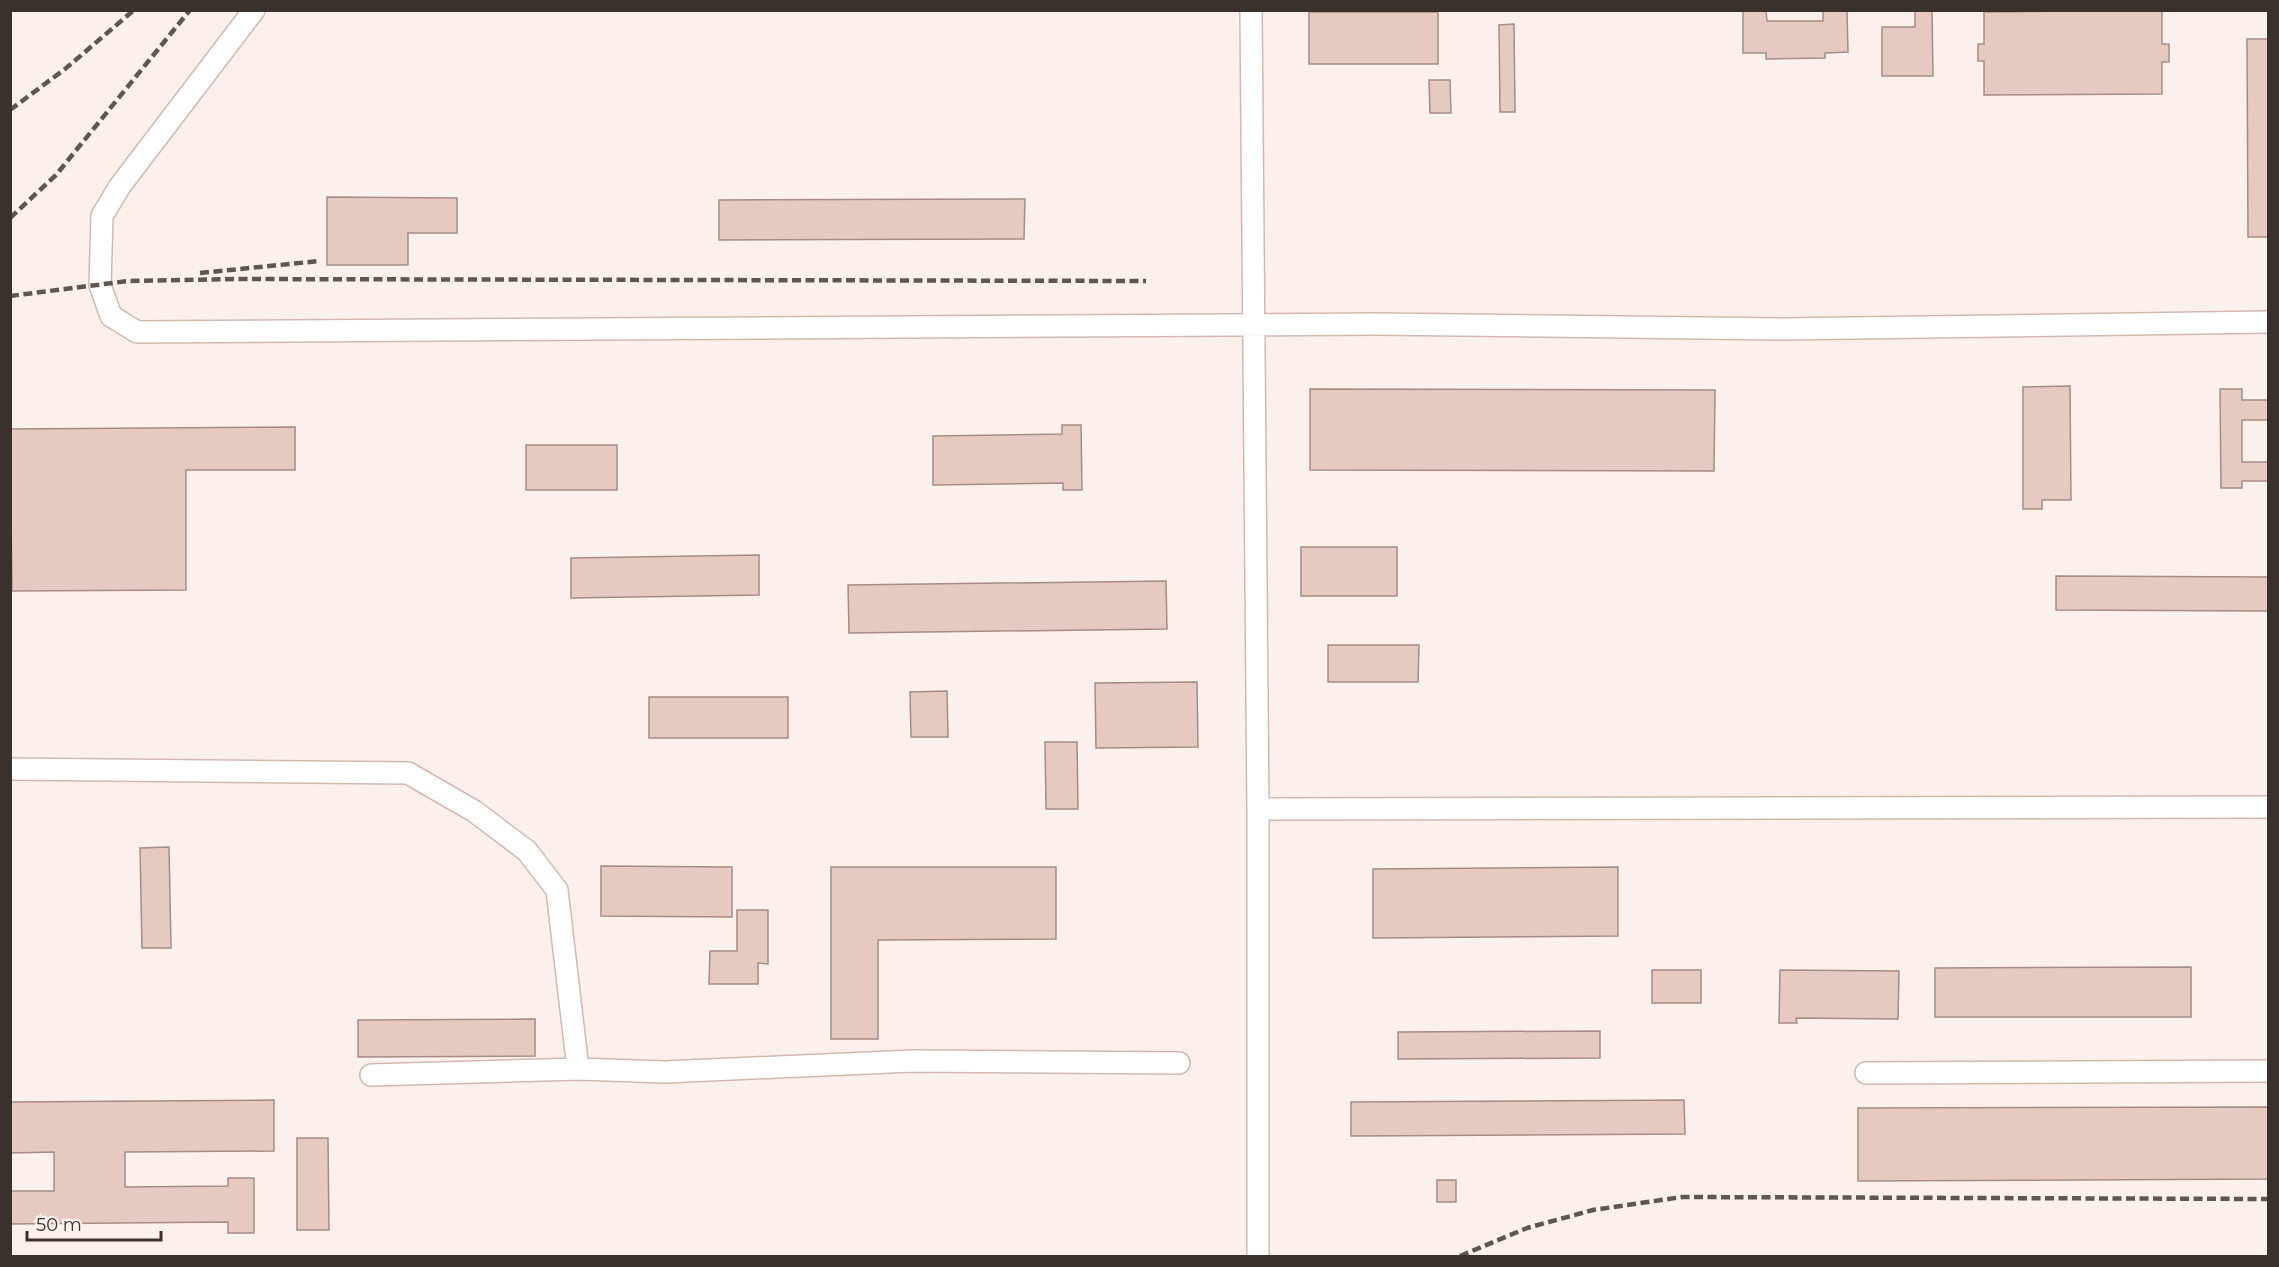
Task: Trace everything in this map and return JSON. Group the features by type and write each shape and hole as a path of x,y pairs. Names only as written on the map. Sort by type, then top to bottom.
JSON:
{"lane":[{"path":"254,10 120,186 102,216 100,285 111,316 137,332 1255,325 1783,329 2268,322"},
{"path":"1251,10 1258,809 1258,1254"},
{"path":"10,769 408,773 474,811 527,851 556,890 578,1069"},
{"path":"1258,809 2268,807"},
{"path":"371,1075 578,1069 665,1072 912,1061 1179,1063"},
{"path":"1866,1073 2268,1071"}],"building":[{"path":"1743,10 1766,10 1767,21 1823,21 1823,10 1847,10 1848,52 1825,53 1825,58 1766,59 1766,53 1743,53"},
{"path":"1915,10 1932,10 1933,76 1882,76 1882,27 1915,27"},
{"path":"2162,10 2162,44 2169,44 2169,62 2162,62 2162,94 1984,95 1984,61 1978,61 1978,44 1984,44 1984,12"},
{"path":"1309,12 1438,12 1438,64 1309,64"},
{"path":"1514,24 1515,112 1500,112 1499,25"},
{"path":"2247,39 2268,39 2268,237 2248,237"},
{"path":"1429,80 1450,80 1451,113 1430,113"},
{"path":"327,197 457,198 457,233 408,233 408,265 327,265"},
{"path":"1025,199 1024,239 719,240 719,200"},
{"path":"2070,386 2071,500 2042,500 2042,509 2023,509 2023,387"},
{"path":"1310,389 1715,390 1714,471 1310,470"},
{"path":"2220,389 2242,389 2242,400 2268,400 2268,420 2242,420 2242,462 2268,462 2268,481 2242,481 2242,488 2221,488"},
{"path":"1062,425 1081,425 1082,490 1063,490 1063,483 933,485 933,436 1062,434"},
{"path":"295,427 295,470 186,470 186,590 12,591 10,429"},
{"path":"526,445 617,445 617,490 526,490"},
{"path":"1301,547 1397,547 1397,596 1301,596"},
{"path":"759,555 759,595 571,598 571,558"},
{"path":"2056,576 2268,577 2268,611 2056,610"},
{"path":"1166,581 1167,629 849,633 848,585"},
{"path":"1328,645 1419,645 1418,682 1328,682"},
{"path":"1197,682 1198,747 1096,748 1095,683"},
{"path":"947,691 948,737 911,737 910,692"},
{"path":"649,697 788,697 788,738 649,738"},
{"path":"1045,742 1077,742 1078,809 1046,809"},
{"path":"169,847 171,948 142,948 140,848"},
{"path":"601,866 732,867 732,917 601,916"},
{"path":"831,867 1056,867 1056,939 878,940 878,1039 831,1039"},
{"path":"1618,867 1618,936 1373,938 1373,869"},
{"path":"737,910 768,910 768,964 758,963 758,984 709,984 710,951 737,951"},
{"path":"2191,967 2191,1017 1935,1017 1935,968"},
{"path":"1652,970 1701,970 1701,1003 1652,1003"},
{"path":"1780,970 1899,971 1898,1019 1796,1018 1797,1023 1779,1023"},
{"path":"535,1019 535,1056 358,1057 358,1020"},
{"path":"1600,1031 1600,1058 1398,1059 1398,1032"},
{"path":"274,1100 274,1151 125,1152 125,1187 228,1186 228,1178 254,1178 254,1233 228,1233 228,1222 10,1224 10,1191 54,1191 54,1152 10,1153 10,1102"},
{"path":"1684,1100 1685,1134 1351,1136 1351,1102"},
{"path":"2268,1107 2268,1179 1858,1181 1858,1108"},
{"path":"297,1138 328,1138 329,1230 297,1230"},
{"path":"1437,1180 1456,1180 1456,1202 1437,1202"}],"railway":[{"path":"10,110 65,69 134,10"},
{"path":"10,218 56,175 190,10"},
{"path":"200,273 319,261"},
{"path":"10,296 128,281 233,279 1146,281"},
{"path":"1460,1256 1527,1228 1593,1210 1682,1197 2268,1199"}]}
